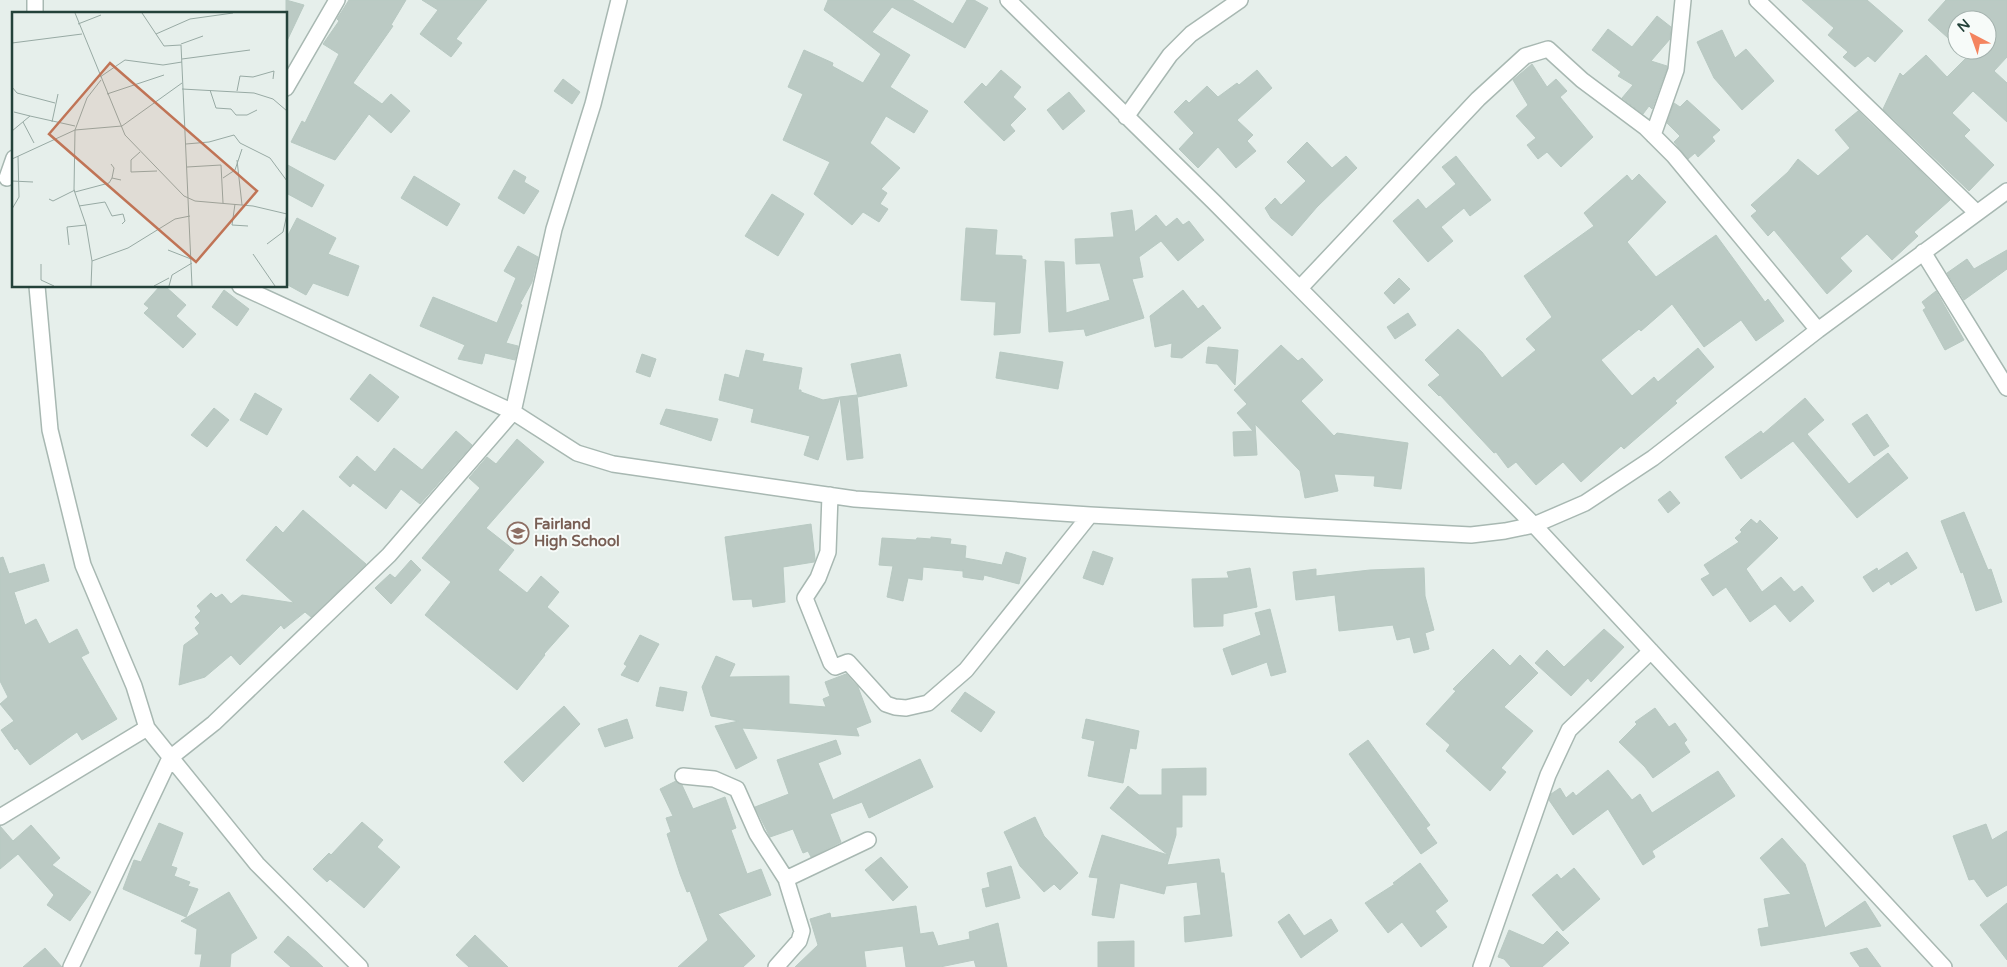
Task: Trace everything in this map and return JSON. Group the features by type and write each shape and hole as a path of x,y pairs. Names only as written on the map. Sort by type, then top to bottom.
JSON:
{"street":[{"path":"288,85 337,0"},
{"path":"71,967 170,758 214,723 389,555 513,412 554,229 593,104 619,0"},
{"path":"1008,0 1300,288 1534,525 1944,967"},
{"path":"1126,116 1170,55 1191,34 1240,0"},
{"path":"1653,135 1676,70 1683,0"},
{"path":"1757,0 1977,213"},
{"path":"1300,288 1478,98 1524,56 1548,49 1582,80 1653,135 1674,156 1818,330"},
{"path":"7,178 12,164"},
{"path":"244,288 513,412 577,452 613,464 830,495 1090,515 1471,535 1534,525 1585,503 1653,458 1818,330 2007,191"},
{"path":"1923,252 2007,388"},
{"path":"37,288 50,430 83,565 134,686 147,728 257,864 360,967"},
{"path":"830,495 828,552 818,578 805,598 831,663 835,667 848,662 886,704 895,707 914,707 928,703 966,670 1090,515"},
{"path":"1481,967 1548,775 1569,730 1650,651"},
{"path":"0,817 147,728"},
{"path":"683,776 714,778 737,789 757,834 786,879 802,931 799,941 776,967"},
{"path":"786,879 868,840"}],"building":[{"path":"286,0 304,5 288,39 288,12 286,12"},
{"path":"349,0 406,0 391,25 393,26 353,83 382,104 391,94 410,111 391,133 369,114 335,160 291,142 302,121 305,123 339,54 323,44 339,21 337,19"},
{"path":"422,0 487,0 456,39 462,43 451,57 420,34 438,10"},
{"path":"828,0 912,0 953,24 967,0 974,0 988,8 965,48 892,7 872,32 910,55 890,87 928,111 914,133 886,116 870,143 900,168 881,189 887,193 880,204 888,209 879,222 863,212 852,225 814,194 830,162 783,140 803,94 788,87 804,50 833,63 832,66 863,83 881,54 824,10"},
{"path":"1802,0 1867,0 1903,31 1875,62 1868,56 1855,67 1843,57 1848,52 1828,35 1834,28"},
{"path":"1946,0 2007,0 2007,57 1994,71 2007,83 2007,122 1973,91 1952,113 1970,130 1964,136 1994,165 1969,191 1883,109 1900,73 1903,76 1926,55 1947,77 1964,60 1997,60 1997,10 1947,10 1947,37 1928,20"},
{"path":"1657,16 1671,27 1670,39 1651,61 1667,66 1667,68 1652,109 1649,106 1643,114 1622,98 1633,85 1618,76 1621,72 1592,50 1608,29 1632,47"},
{"path":"1722,30 1735,58 1746,49 1774,81 1742,110 1714,78 1697,42"},
{"path":"1532,64 1547,87 1556,79 1567,91 1560,97 1593,137 1561,167 1547,152 1538,159 1527,145 1536,138 1516,116 1528,105 1513,80"},
{"path":"1001,70 1021,87 1013,97 1026,109 1010,125 1015,131 1004,141 964,102 982,83 986,87"},
{"path":"1257,70 1272,88 1237,120 1253,135 1247,141 1256,151 1236,168 1218,147 1198,168 1179,149 1194,133 1174,112 1186,100 1189,103 1207,86 1218,97 1237,83 1239,85"},
{"path":"563,79 580,92 572,104 554,91"},
{"path":"1069,92 1085,111 1063,130 1047,110"},
{"path":"1687,100 1720,130 1712,137 1715,141 1698,157 1695,153 1688,159 1674,142 1680,136 1667,123 1674,103 1680,107"},
{"path":"1858,111 1950,200 1914,232 1918,236 1892,260 1867,234 1840,258 1852,271 1827,294 1774,230 1768,236 1751,216 1757,211 1751,205 1788,172 1798,159 1818,176 1850,148 1835,130"},
{"path":"1307,142 1332,168 1346,156 1357,168 1317,207 1292,236 1271,218 1265,208 1275,198 1281,205 1306,181 1287,162"},
{"path":"1456,156 1491,200 1470,216 1464,208 1441,227 1453,241 1428,262 1393,221 1418,199 1426,209 1456,184 1442,167"},
{"path":"288,165 324,185 312,207 288,194"},
{"path":"514,170 526,177 524,182 539,191 524,214 498,198"},
{"path":"1639,174 1666,202 1627,242 1656,277 1716,235 1765,302 1768,299 1784,321 1756,341 1741,320 1704,347 1672,304 1641,331 1639,329 1601,360 1632,396 1654,377 1658,382 1698,348 1714,367 1675,401 1677,403 1624,449 1621,446 1581,482 1563,462 1536,485 1516,462 1508,468 1496,452 1494,453 1440,395 1428,385 1440,375 1425,360 1458,329 1482,352 1502,378 1536,350 1526,339 1552,317 1524,276 1594,226 1584,213 1627,175 1632,181"},
{"path":"414,176 460,204 447,226 401,198"},
{"path":"772,194 804,214 778,256 745,236"},
{"path":"1132,210 1135,232 1156,215 1166,227 1177,218 1183,225 1189,221 1204,240 1178,261 1161,241 1139,257 1143,277 1132,279 1144,318 1086,336 1084,329 1049,332 1045,261 1064,262 1066,313 1110,300 1100,263 1076,264 1075,239 1114,237 1111,213"},
{"path":"297,218 336,238 328,254 359,266 348,296 313,283 306,295 288,285 288,235"},
{"path":"966,228 997,230 995,255 1022,256 1022,259 1026,260 1020,333 994,335 996,302 961,300"},
{"path":"518,246 538,257 532,282 520,304 522,305 506,343 518,346 515,360 485,353 482,364 458,359 465,345 420,326 433,297 497,323 516,278 504,271"},
{"path":"2007,250 2007,269 1964,300 1947,273 1967,259 1974,269"},
{"path":"1399,278 1410,289 1394,304 1384,293"},
{"path":"158,288 167,288 186,305 176,316 196,334 183,348 144,313 149,308 144,304"},
{"path":"224,290 249,309 237,326 212,307"},
{"path":"1183,290 1198,309 1203,305 1221,328 1182,358 1171,357 1172,343 1155,347 1150,316"},
{"path":"1936,291 1964,340 1945,350 1923,310 1926,308 1922,302"},
{"path":"1408,313 1416,325 1395,339 1387,327"},
{"path":"1281,345 1298,361 1302,358 1323,380 1301,401 1334,436 1337,433 1408,443 1401,489 1374,486 1375,476 1334,474 1338,491 1305,498 1300,471 1255,424 1257,455 1234,456 1233,432 1253,431 1237,413 1247,404 1234,390"},
{"path":"1208,347 1238,350 1235,385 1217,364 1206,363"},
{"path":"746,350 764,354 762,361 802,368 798,390 801,390 801,392 823,400 840,397 818,460 804,455 810,436 751,422 754,409 719,400 725,374 739,378"},
{"path":"1000,352 1063,362 1058,389 996,378"},
{"path":"642,354 656,359 650,377 636,372"},
{"path":"900,354 907,386 858,397 851,364"},
{"path":"370,374 399,397 378,422 350,399"},
{"path":"255,393 282,409 267,435 240,420"},
{"path":"857,395 863,458 847,460 840,397"},
{"path":"1805,398 1824,420 1807,434 1849,484 1888,453 1908,478 1857,518 1793,441 1741,479 1725,457 1761,431 1763,434"},
{"path":"214,408 229,420 207,447 191,435"},
{"path":"666,409 718,419 711,441 660,424"},
{"path":"1867,414 1889,446 1874,456 1852,424"},
{"path":"456,431 472,445 420,504 401,489 386,509 353,483 350,487 339,477 357,456 375,472 394,448 422,470"},
{"path":"517,439 544,462 486,528 514,550 498,570 527,593 541,576 559,592 547,607 569,626 544,654 517,690 425,615 451,582 422,558 480,488 469,478 487,457 496,464"},
{"path":"1670,491 1680,503 1668,513 1658,500"},
{"path":"303,510 366,564 311,617 305,612 284,629 281,625 240,665 231,655 205,677 179,685 184,645 199,634 195,628 200,623 195,617 201,611 197,606 211,593 216,598 222,594 231,604 242,595 294,603 246,560 276,526 283,533"},
{"path":"1964,512 1988,570 1991,569 2002,602 1976,611 1963,572 1961,573 1941,521"},
{"path":"1751,519 1757,524 1760,520 1778,538 1746,569 1762,592 1781,577 1794,592 1802,586 1814,601 1790,622 1775,604 1750,622 1726,587 1713,596 1701,579 1710,574 1704,565 1739,542 1735,538"},
{"path":"811,524 814,562 783,567 785,602 753,607 752,599 733,600 725,537"},
{"path":"931,537 951,539 950,544 966,546 965,558 1002,565 1006,552 1026,558 1019,584 984,575 983,580 963,577 963,571 923,567 922,580 908,578 903,601 887,597 893,566 879,565 882,538 916,540 917,538 931,539"},
{"path":"1093,551 1113,558 1103,585 1083,578"},
{"path":"1907,552 1917,568 1891,585 1889,581 1873,592 1863,577 1877,568 1878,571"},
{"path":"3,557 9,574 44,564 49,581 14,592 25,625 36,619 49,644 77,629 89,653 81,657 117,719 82,740 77,732 30,765 17,748 15,750 1,730 14,721 0,704 8,697 0,681 0,558"},
{"path":"411,560 421,570 391,604 375,588 390,574 395,578"},
{"path":"1250,568 1257,607 1223,614 1223,626 1194,627 1192,579 1229,578 1227,572"},
{"path":"1424,568 1425,596 1434,630 1425,633 1429,649 1414,653 1410,637 1397,640 1393,625 1339,631 1335,595 1296,600 1293,572 1316,569 1316,576 1370,570"},
{"path":"1270,609 1286,672 1271,676 1267,662 1232,675 1223,649 1261,635 1255,613"},
{"path":"1604,629 1624,647 1591,682 1588,678 1571,696 1535,663 1547,650 1564,667"},
{"path":"640,635 659,644 638,682 621,675 627,666 624,664"},
{"path":"1493,649 1510,666 1520,655 1538,673 1504,707 1533,731 1501,768 1506,772 1490,791 1446,751 1450,745 1426,724 1456,691 1453,689"},
{"path":"716,656 735,664 729,677 789,676 789,704 826,707 823,699 830,696 825,682 846,674 858,687 871,722 856,728 859,736 742,728 757,758 736,769 715,726 739,721 711,716 702,687"},
{"path":"660,687 687,692 683,711 656,706"},
{"path":"965,692 995,712 981,732 951,711"},
{"path":"564,706 580,724 523,782 504,762"},
{"path":"1655,708 1669,727 1675,723 1687,740 1684,743 1690,752 1653,778 1645,767 1619,742 1637,724 1635,722"},
{"path":"627,719 633,738 605,747 598,729"},
{"path":"1086,719 1139,731 1136,749 1130,748 1123,783 1088,776 1095,741 1082,738"},
{"path":"836,740 841,754 818,763 833,800 920,759 933,787 869,818 862,802 830,814 841,842 811,857 808,851 803,853 793,829 770,837 755,807 789,794 777,760"},
{"path":"1368,740 1430,825 1426,828 1437,843 1421,854 1349,754"},
{"path":"1206,768 1206,795 1182,795 1182,827 1176,827 1176,835 1167,865 1219,859 1221,873 1224,873 1232,936 1185,942 1184,917 1201,915 1197,882 1166,886 1164,894 1120,883 1114,918 1092,915 1098,878 1089,877 1102,835 1168,855 1110,808 1128,786 1139,795 1162,795 1162,769"},
{"path":"1608,770 1632,800 1640,794 1652,813 1718,771 1735,796 1652,851 1655,857 1643,865 1608,809 1573,835 1549,800 1551,794 1560,788 1566,798 1573,792 1576,796"},
{"path":"676,781 682,785 693,809 725,797 736,828 731,830 747,874 761,869 771,895 718,914 755,956 743,967 678,967 708,940 690,891 687,892 680,874 667,834 671,832 666,818 673,816 660,789"},
{"path":"1035,817 1044,836 1078,873 1060,890 1054,884 1044,892 1020,866 1004,832"},
{"path":"362,822 383,840 377,847 400,867 364,908 330,879 327,882 313,869 329,853 331,855"},
{"path":"159,823 183,833 171,866 177,868 174,876 190,882 188,886 198,889 186,917 123,889 134,860 141,862"},
{"path":"1986,824 1992,840 2007,831 2007,885 1987,897 1974,879 1969,880 1953,836"},
{"path":"31,825 60,858 52,865 91,892 70,921 47,905 54,895 18,854 0,869 0,826 13,841"},
{"path":"1782,838 1805,864 1825,928 1865,901 1881,926 1761,946 1758,929 1769,927 1764,899 1791,894 1760,858"},
{"path":"881,857 908,887 893,901 865,870"},
{"path":"1420,863 1448,901 1435,911 1447,927 1421,947 1402,922 1388,933 1365,903 1395,884 1393,883"},
{"path":"1011,866 1020,898 986,907 982,889 990,887 987,873"},
{"path":"1574,868 1600,899 1563,931 1532,895 1557,874 1561,879"},
{"path":"229,892 257,938 231,954 230,967 200,967 202,954 195,954 197,929 181,921"},
{"path":"2007,903 2007,960 1980,925"},
{"path":"916,906 920,934 933,932 938,946 970,939 969,932 998,923 1007,967 976,967 974,960 940,967 906,967 903,946 864,951 866,967 795,967 818,945 810,919 830,913 831,918"},
{"path":"1289,914 1304,936 1331,919 1338,931 1301,958 1278,922"},
{"path":"1509,930 1543,945 1557,931 1569,943 1542,967 1511,967 1504,959 1498,957"},
{"path":"475,935 508,967 469,967 456,955"},
{"path":"288,936 323,967 291,967 274,952"},
{"path":"1134,941 1134,967 1098,967 1098,942"},
{"path":"45,948 62,967 23,967"},
{"path":"1867,948 1881,967 1860,967 1850,953"}],"place":[{"name":"Fairland High School","path":"518,533"}]}
